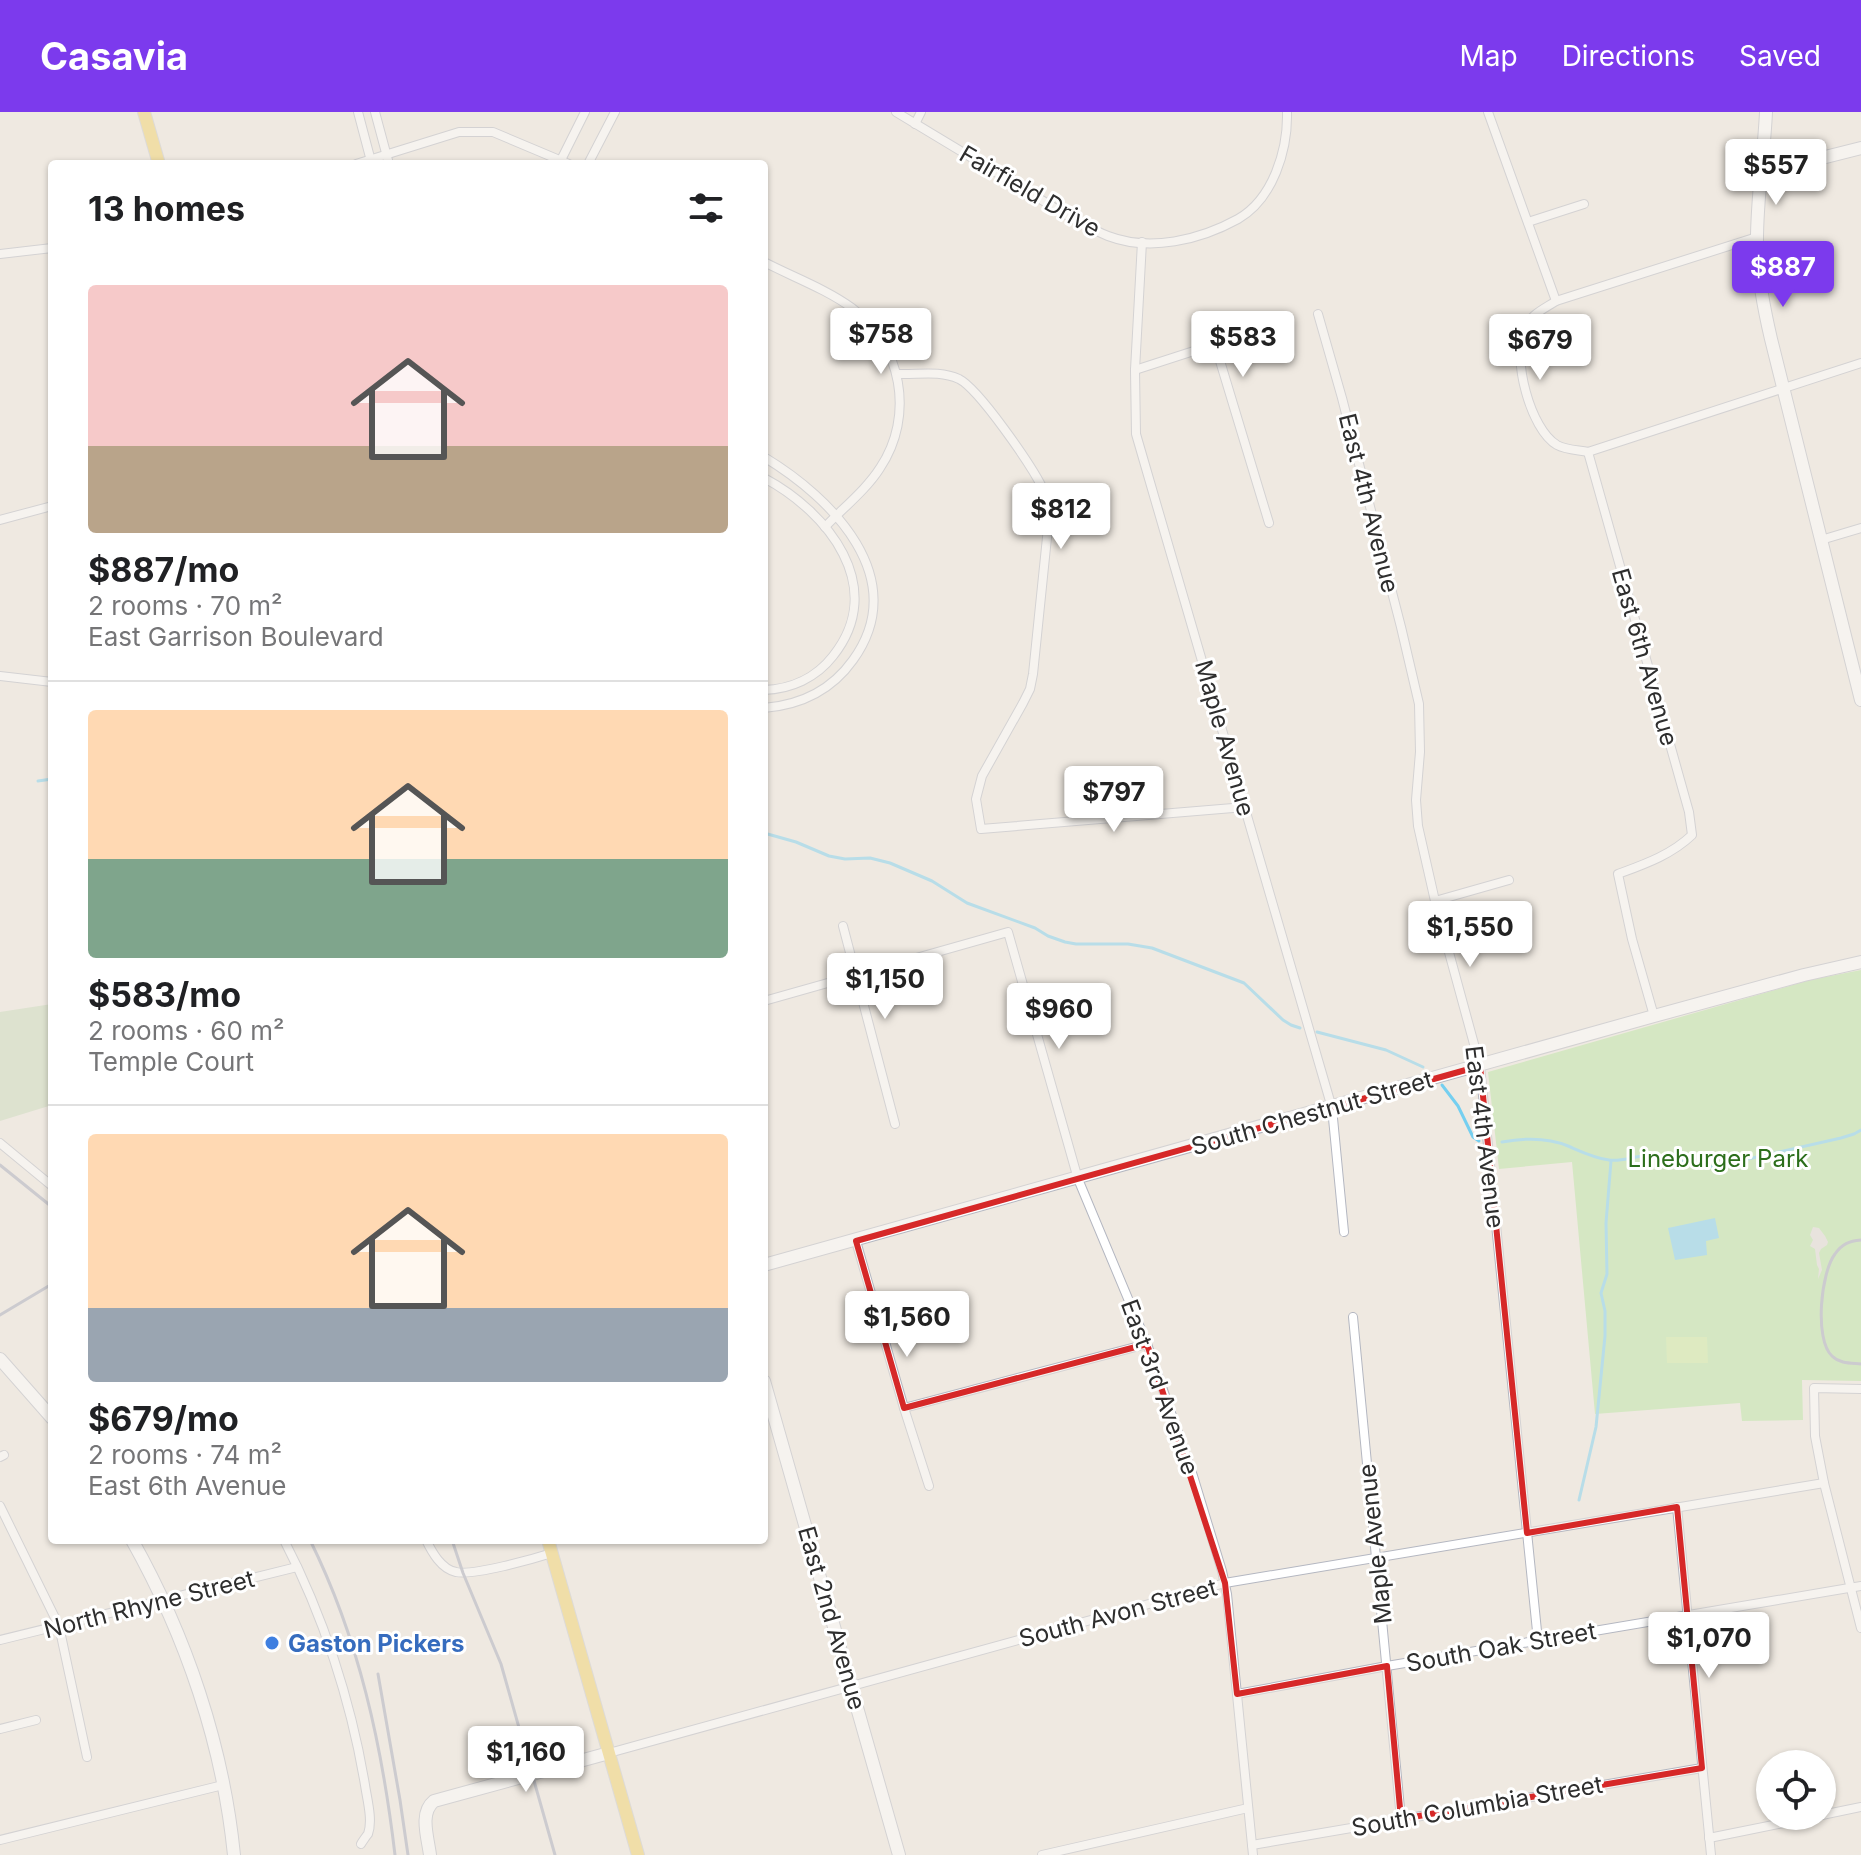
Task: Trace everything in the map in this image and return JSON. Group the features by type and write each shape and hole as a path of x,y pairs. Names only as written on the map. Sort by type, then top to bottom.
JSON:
{"main road":[{"path":"144,112 158,160"},
{"path":"549,1544 638,1855"}],"street":[{"path":"358,112 370,160"},
{"path":"375,112 388,160 459,132 493,132 560,160"},
{"path":"566,160 585,112"},
{"path":"590,160 615,112"},
{"name":"Fairfield Drive","path":"896,112 1075,219 1109,236 1142,242 1169,242 1200,236 1229,223 1255,206 1265,194 1278,165 1286,135 1287,112"},
{"path":"915,124 921,112"},
{"path":"1488,112 1556,301"},
{"path":"1766,112 1757,237 1760,286 1861,700"},
{"path":"1762,173 1861,148"},
{"path":"1528,222 1584,204"},
{"path":"1757,237 1556,301 1532,317 1524,330 1521,345 1522,376 1531,407 1546,435 1557,445 1588,452 1861,363"},
{"name":"Maple Avenue","path":"1142,242 1135,370 1136,434 1332,1108 1344,1232"},
{"path":"0,254 48,249"},
{"path":"768,264 839,300 859,314 881,339 897,374 901,396 899,421 890,451 876,474 825,527"},
{"name":"East 4th Avenue","path":"1318,314 1419,704 1416,813 1422,849 1480,1066 1538,1641"},
{"path":"1135,370 1200,349 1209,347 1217,351 1269,523"},
{"path":"897,374 946,375 966,384 987,407 1035,475 1048,503 1049,518 1030,689 982,776 976,799 981,829 1245,807"},
{"name":"East 6th Avenue","path":"1588,452 1689,812 1692,835 1663,856 1618,874 1632,939 1654,1016"},
{"path":"768,460 803,483 836,515 857,543 870,574 873,601 867,635 849,666 819,693 793,704 768,707"},
{"path":"768,481 794,497 825,527 840,547 849,565 855,601 850,629 836,653 818,672 795,685 768,690"},
{"path":"0,520 48,507"},
{"path":"1821,540 1861,528"},
{"path":"0,676 48,682"},
{"path":"1435,901 1509,880"},
{"path":"843,926 895,1124"},
{"name":"East 3rd Avenue","path":"856,975 1008,932 1078,1179 1147,1344 1193,1476 1225,1583 1253,1855"},
{"name":"South Chestnut Street","path":"768,1264 1654,1016 1861,962"},
{"path":"768,1000 856,975"},
{"path":"0,1143 48,1183"},
{"path":"856,1241 929,1486"},
{"name":"Maple Avenue","path":"1353,1317 1401,1819"},
{"path":"904,1408 1147,1344"},
{"path":"0,1359 48,1413"},
{"path":"1861,1389 1814,1388 1815,1436 1824,1483 1861,1628"},
{"name":"East 2nd Avenue","path":"768,1395 899,1855"},
{"name":"South Avon Street","path":"430,1855 426,1817 428,1807 437,1800 1225,1583 1824,1483"},
{"path":"0,1506 59,1626 87,1757"},
{"path":"1677,1507 1711,1855"},
{"path":"134,1544 163,1600 197,1688 223,1785 234,1855"},
{"path":"286,1544 316,1610 338,1672 359,1752 369,1818 368,1834 361,1844"},
{"path":"428,1544 439,1561 454,1572 474,1572 552,1553"},
{"name":"North Rhyne Street","path":"0,1640 297,1567"},
{"name":"South Oak Street","path":"1237,1694 1861,1586"},
{"path":"0,1729 36,1720"},
{"name":"South Columbia Street","path":"1252,1845 1702,1768"},
{"path":"0,1840 223,1785"},
{"path":"1836,1812 1861,1807"},
{"path":"1042,1855 1248,1808"},
{"path":"1709,1838 1756,1829"}],"highlighted area":[{"path":"1480,1066 1527,1533 1677,1507 1702,1768 1401,1819 1387,1666 1237,1694 1225,1583 1147,1344 904,1408 856,1241"}],"green space":[{"name":"Lineburger Park","path":"1861,970 1861,1381 1802,1380 1803,1420 1742,1421 1740,1403 1595,1414 1572,1162 1499,1169 1488,1072 1810,980"},
{"path":"48,1005 48,1106 0,1121 0,1012"},
{"path":"1666,1337 1707,1337 1708,1363 1667,1363"}],"shaded area":[{"path":"1813,1227 1819,1228 1828,1242 1819,1253 1822,1270 1818,1279 1815,1249 1810,1246"}],"water":[{"path":"1715,1218 1719,1238 1706,1241 1707,1255 1675,1260 1668,1228"}],"waterway":[{"path":"38,781 48,780"},
{"path":"768,834 829,856 870,858 890,863 932,881 967,903 1065,942 1152,948 1244,983 1283,1020 1300,1028"},
{"path":"1317,1032 1386,1050 1423,1067"},
{"path":"1442,1085 1458,1106 1473,1137 1479,1141"},
{"path":"1502,1142 1544,1140 1609,1160 1654,1156 1713,1167 1841,1138 1861,1130"},
{"path":"1579,1500 1596,1427 1605,1336 1601,1293 1607,1274 1606,1223 1611,1161"}],"railway":[{"path":"0,1165 48,1204"},
{"path":"1861,1240 1843,1245 1830,1263 1823,1290 1821,1321 1826,1347 1832,1356 1842,1362 1861,1364"},
{"path":"0,1315 48,1286"},
{"path":"312,1544 342,1616 366,1693 383,1773 395,1855"},
{"path":"453,1544 501,1664 555,1855"},
{"path":"378,1674 408,1855"}],"place":[{"name":"Gaston Pickers","path":"272,1643"}]}
